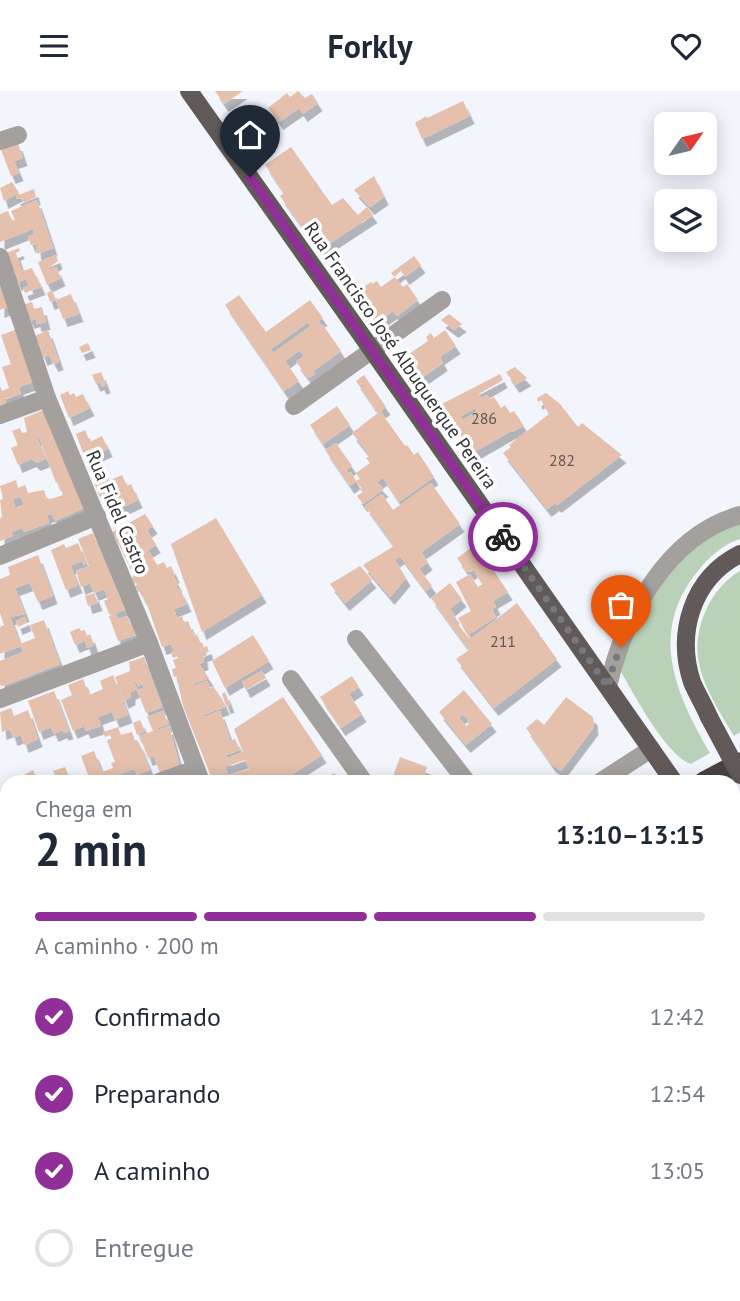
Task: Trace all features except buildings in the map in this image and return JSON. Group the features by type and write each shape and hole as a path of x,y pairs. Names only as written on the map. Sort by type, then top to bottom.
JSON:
{"highway":[{"path":"718,775 740,764"}],"main road":[{"name":"Rua Francisco José Albuquerque Pereira","path":"188,91 669,775"},
{"path":"740,554 716,572 698,592 685,630 687,658 693,683 740,775"}],"street":[{"path":"0,141 18,135"},
{"name":"Rua Fidel Castro","path":"2,267 47,398 149,643 198,775"},
{"path":"294,406 442,300"},
{"path":"0,415 47,398"},
{"path":"608,687 627,631 641,601 660,573 682,547 704,530 740,515"},
{"path":"0,556 97,516"},
{"path":"356,639 462,775"},
{"path":"0,699 149,643"},
{"path":"291,680 358,775"},
{"path":"611,775 651,749"}],"green space":[{"path":"740,520 740,539 722,548 697,572 682,595 674,618 672,663 678,686 710,753 691,764 681,758 660,735 617,665 642,608 688,546"},
{"path":"740,571 740,732 734,736 702,675 698,643 700,626 710,602 725,582"}],"way so far":[{"path":"503,537 608,687 621,647"}],"route":[{"path":"250,177 503,537"}]}
